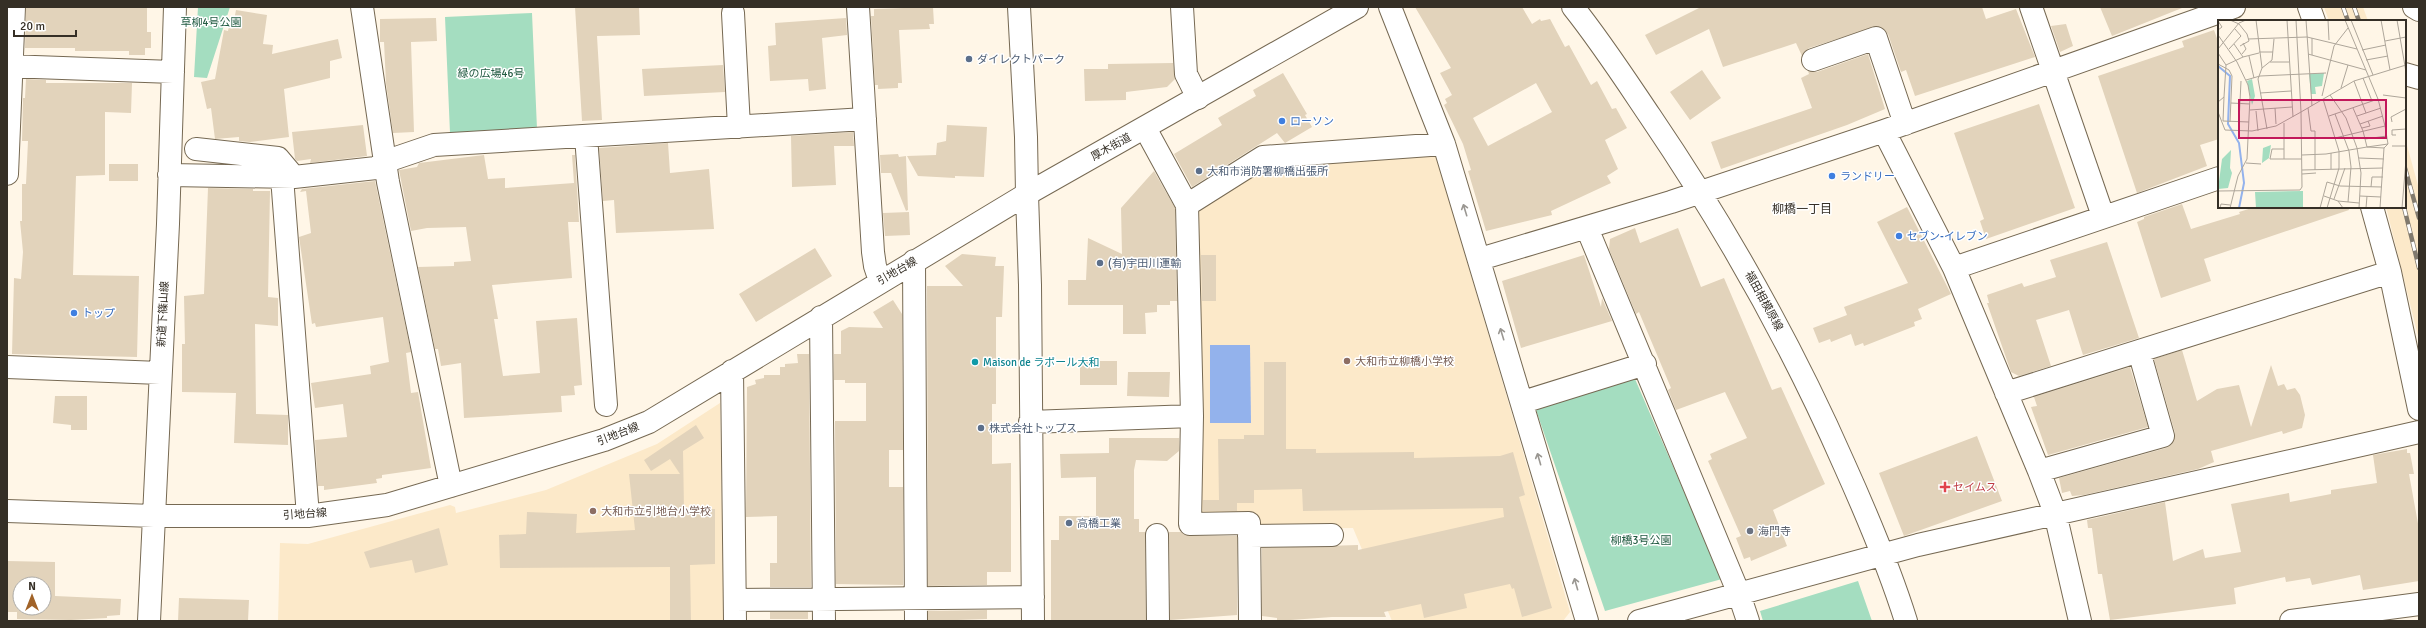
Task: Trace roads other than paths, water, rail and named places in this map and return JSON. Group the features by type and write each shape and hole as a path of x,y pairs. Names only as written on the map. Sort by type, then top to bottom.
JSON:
{"street":[{"path":"7,174 9,66 14,7"},
{"name":"新道下篠山線","path":"149,621 168,224 175,7"},
{"path":"362,7 384,162 451,486"},
{"path":"858,7 874,266 880,280"},
{"path":"1019,7 1026,137 1030,285 1030,422 1033,621"},
{"path":"1182,7 1186,74 1198,98"},
{"name":"厚木街道","path":"1027,194 1357,7"},
{"path":"1390,7 1444,144 1523,402 1587,621"},
{"name":"福田相模原線","path":"1573,7 1598,39 1701,192 1770,308 1814,397 1882,555 1906,621"},
{"path":"2031,7 2054,70 2103,216"},
{"path":"1480,259 1587,228 1701,192 1905,124 2054,70 2199,12 2234,7"},
{"path":"2309,7 2314,20"},
{"path":"2414,7 2419,10"},
{"path":"733,13 739,127"},
{"path":"1813,60 1876,38 1905,124"},
{"path":"9,66 173,72"},
{"path":"2406,74 2419,78"},
{"path":"169,175 288,177 376,168 384,162 434,145 865,119"},
{"path":"1145,128 1187,205 1192,416 1190,524 1249,523 1250,621"},
{"path":"1884,131 1954,268 2039,472 2055,513 2080,621"},
{"path":"586,136 606,405"},
{"path":"1187,205 1263,157 1444,144"},
{"path":"196,148 278,158 288,177 308,516"},
{"path":"1954,268 2103,216 2218,178"},
{"name":"引地台線","path":"7,511 154,516 308,516 387,505 604,440 649,422 880,280 1027,194"},
{"path":"2372,208 2390,272 2419,409"},
{"path":"1587,228 1645,364 1739,594 1748,621"},
{"path":"914,261 916,621"},
{"path":"2006,394 2390,272"},
{"path":"821,317 824,621"},
{"path":"2039,472 2163,436 2139,351"},
{"path":"1523,402 1645,364"},
{"path":"7,367 160,373"},
{"path":"732,371 735,621"},
{"path":"1030,422 1192,416"},
{"path":"1639,621 1882,555 2055,513 2419,432"},
{"path":"1157,535 1158,621"},
{"path":"1249,536 1332,535"},
{"path":"734,600 1033,597"},
{"path":"2291,621 2419,604"}],"water":[{"path":"1210,345 1250,345 1251,423 1210,423"}],"railway":[{"path":"2343,7 2348,20"},
{"path":"2354,7 2359,20"},
{"path":"2406,172 2419,218"},
{"path":"2404,208 2419,268"}],"place":[{"name":"ダイレクトパーク","path":"969,59"},
{"name":"ローソン","path":"1282,121"},
{"name":"大和市消防署柳橋出張所","path":"1199,171"},
{"name":"ランドリー","path":"1832,176"},
{"name":"セブン-イレブン","path":"1899,236"},
{"name":"(有)宇田川運輸","path":"1100,263"},
{"name":"トップ","path":"74,313"},
{"name":"大和市立柳橋小学校","path":"1347,361"},
{"name":"Maison de ラポール大和","path":"975,362"},
{"name":"株式会社トップス","path":"981,428"},
{"name":"セイムス","path":"1945,487"},
{"name":"大和市立引地台小学校","path":"593,511"},
{"name":"高橋工業","path":"1069,523"},
{"name":"海門寺","path":"1750,531"}],"district":[{"name":"柳橋一丁目","path":"1802,209"}],"park label":[{"name":"草柳4号公園","path":"211,22"},
{"name":"緑の広場46号","path":"491,73"},
{"name":"柳橋3号公園","path":"1641,540"}]}
